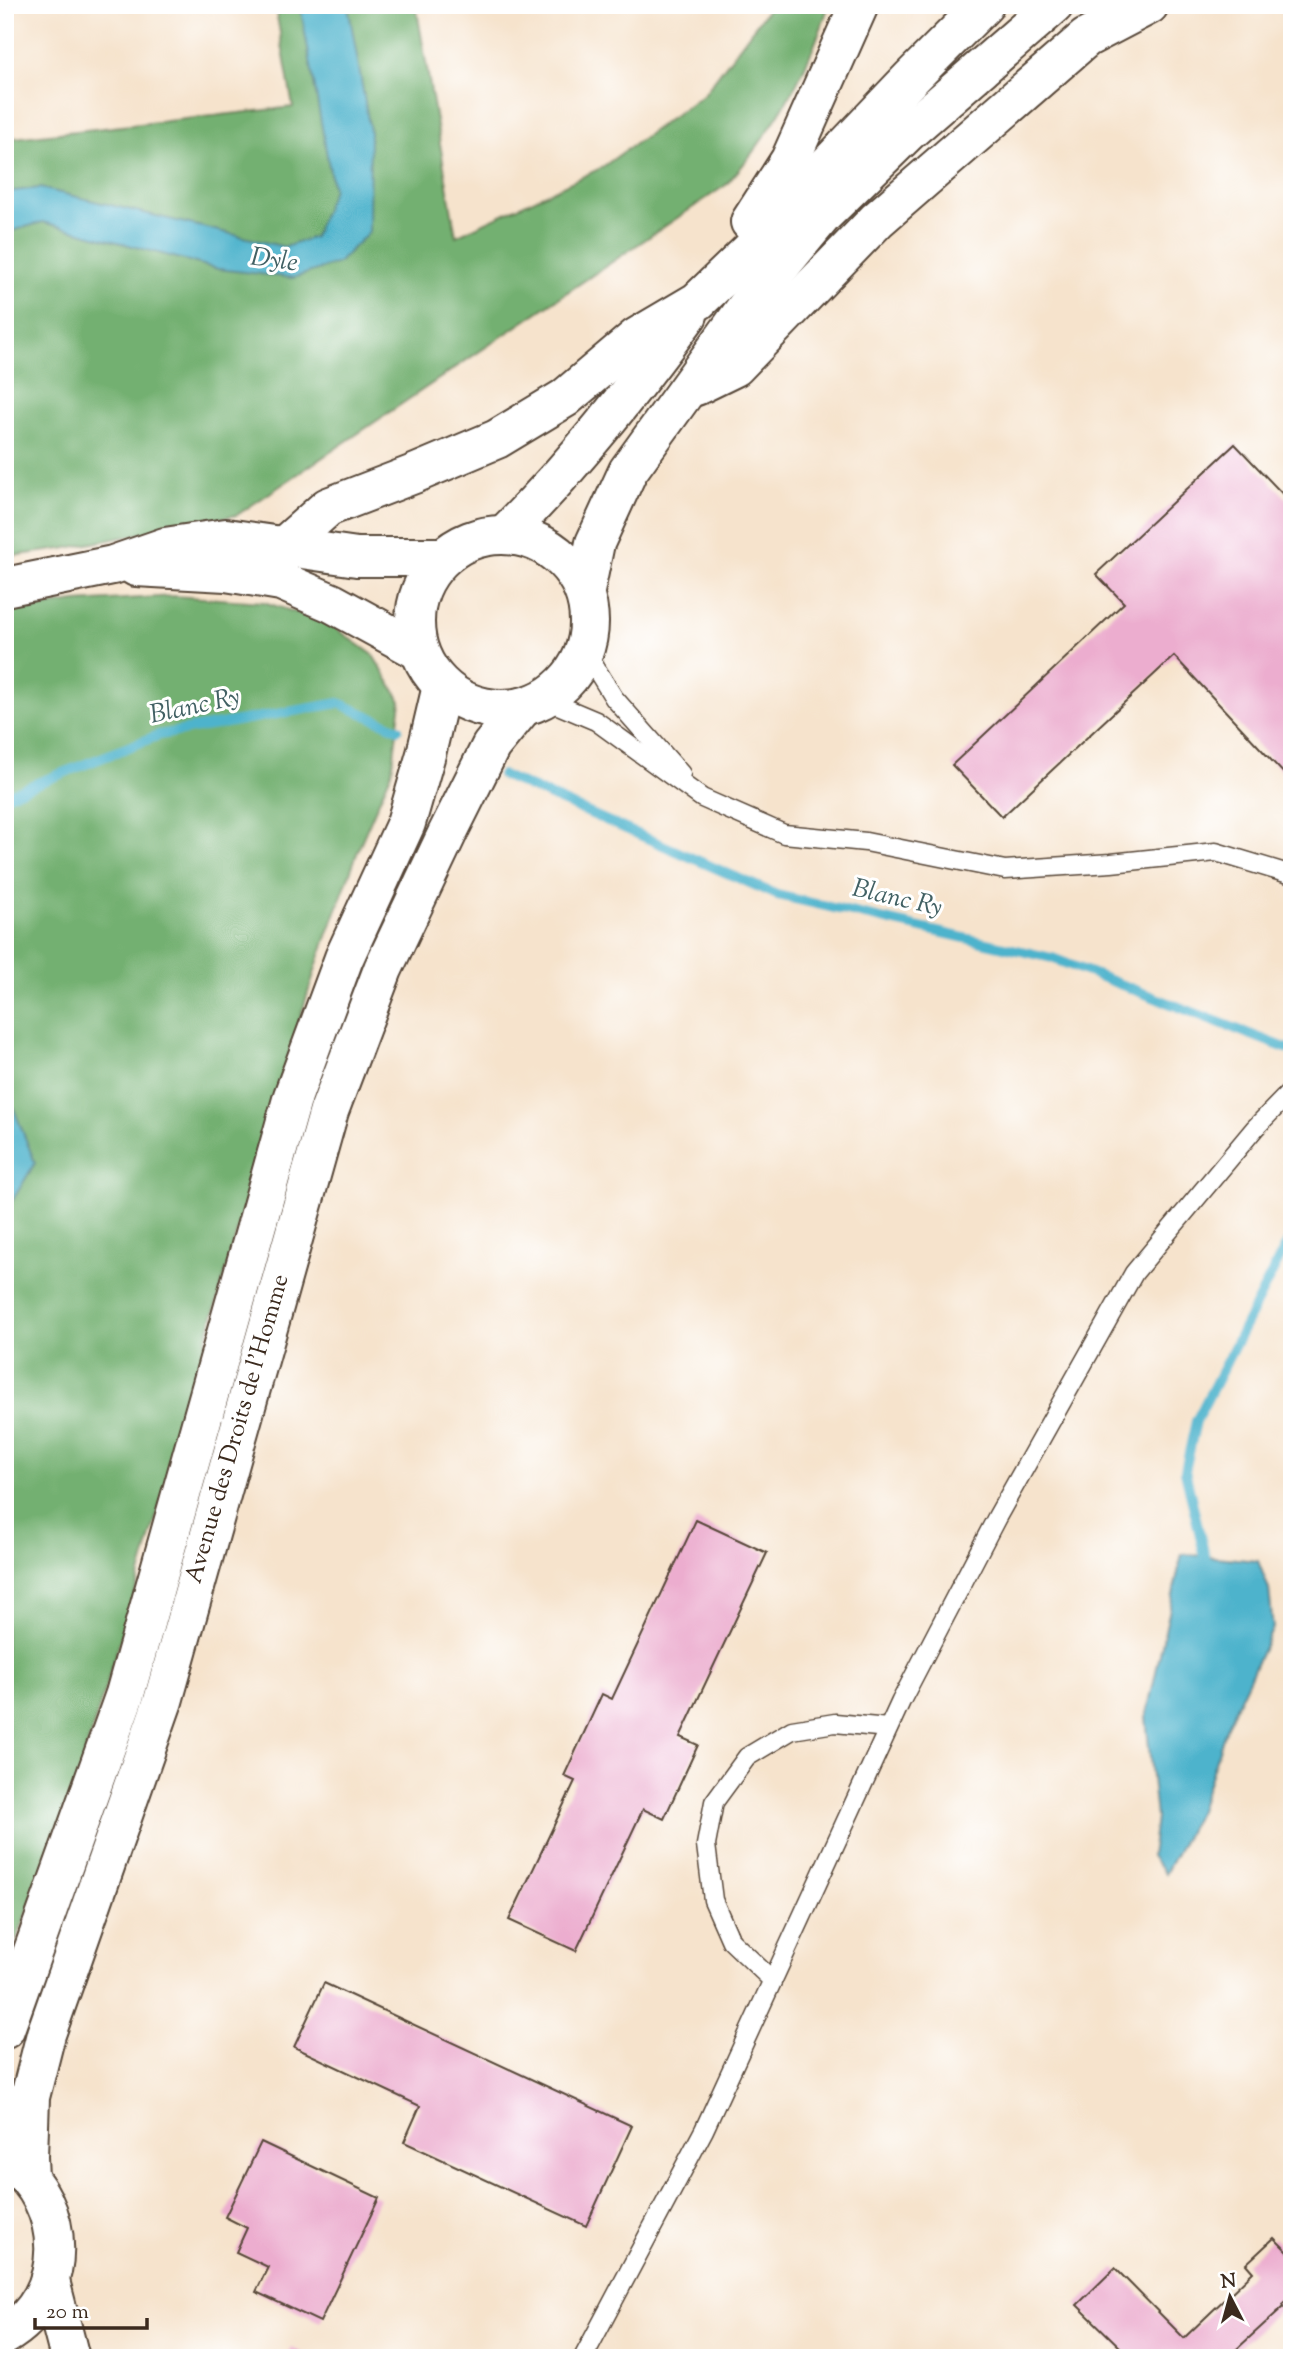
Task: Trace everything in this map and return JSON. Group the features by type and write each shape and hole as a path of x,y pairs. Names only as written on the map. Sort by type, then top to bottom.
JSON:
{"main road":[{"path":"506,533 545,495 629,395 698,301 790,160 859,5"},
{"path":"284,546 328,507 498,439 565,398 637,337 698,301 750,251 830,162 984,5"},
{"path":"585,591 567,562 539,542 506,533 472,539 442,557 426,577 416,600 414,625 418,650 428,670 442,686 466,702 494,710 533,703 569,679 585,651 590,621 585,591 595,543 628,471 748,305 822,216 908,132 1054,5"},
{"path":"685,392 735,367 877,220 1086,38 1149,5"},
{"path":"5,587 113,565 165,547 226,538 357,557 442,557"},
{"path":"113,565 226,572 281,581 332,603 418,650"},
{"name":"Avenue des Droits de l'Homme","path":"5,2029 125,1694 293,1096 344,958 406,823 442,686"},
{"name":"Avenue des Droits de l'Homme","path":"17,2168 28,2132 30,2097 46,2034 163,1701 329,1111 383,969 446,834 491,746 533,703"},
{"path":"5,2335 29,2316 41,2301 50,2281 55,2256 50,2214 17,2168"},
{"path":"50,2281 70,2358"}],"lane":[{"path":"585,651 614,698 702,798"},
{"path":"533,703 596,721 702,798 784,834 866,842 1005,870 1216,852 1292,875"},
{"path":"583,2358 704,2130 888,1728 997,1517 1134,1273 1255,1128 1292,1090"},
{"path":"772,1980 731,1941 713,1900 706,1845 714,1802 747,1757 792,1730 835,1723 888,1728"}],"green space":[{"path":"275,5 416,5 456,236 601,168 704,94 771,5 829,5 811,54 787,101 759,144 726,185 237,515 62,549 5,557 5,139 293,107"},
{"path":"174,596 264,602 328,623 372,654 401,701 392,771 362,840 318,961 270,1114 136,1589 73,1792 18,1936 5,1961 5,612 75,602"}],"water":[{"name":"Dyle","path":"300,5 348,5 370,131 369,232 338,263 293,278 218,269 43,222 5,233 5,192 40,188 285,247 314,237 333,189"},
{"path":"5,1101 14,1109 35,1163 11,1203 5,1205"},
{"path":"1182,1554 1258,1561 1269,1589 1273,1628 1227,1726 1198,1813 1165,1874 1151,1856 1156,1818 1146,1717"}],"building":[{"path":"1235,444 1292,504 1292,773 1287,777 1174,656 1002,817 952,765 1124,603 1096,574"},
{"path":"696,1520 767,1553 680,1737 698,1745 664,1819 643,1809 576,1951 509,1920 575,1781 564,1776 602,1694 612,1699"},
{"path":"324,1983 632,2126 586,2226 404,2142 420,2106 294,2047"},
{"path":"261,2142 379,2198 320,2322 256,2292 268,2267 236,2252 247,2228 225,2217"},
{"path":"1274,2238 1292,2256 1292,2296 1227,2358 1131,2358 1077,2305 1115,2268 1184,2338 1253,2272 1246,2264"},
{"path":"292,2348 314,2358 287,2358"}],"waterway":[{"name":"Blanc Ry","path":"5,796 159,735 339,703 398,729"},
{"name":"Blanc Ry","path":"502,775 777,895 1052,958 1288,1049"},
{"path":"1205,1568 1205,1557 1185,1471 1196,1421 1292,1234"}]}
